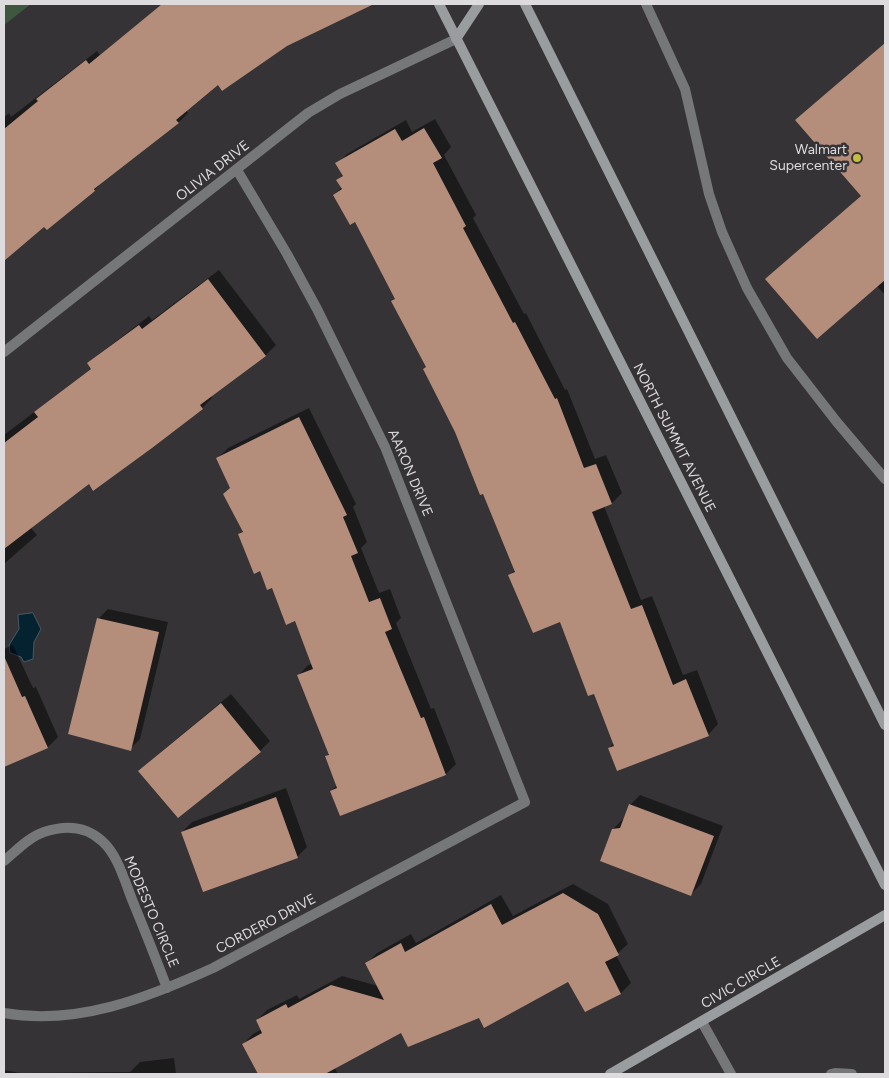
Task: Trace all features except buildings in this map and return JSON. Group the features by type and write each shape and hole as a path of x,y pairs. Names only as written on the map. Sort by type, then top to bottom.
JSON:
{"main road":[{"name":"NORTH SUMMIT AVENUE","path":"439,4 885,885"},
{"path":"456,39 479,4"},
{"path":"525,4 885,725"},
{"name":"CIVIC CIRCLE","path":"610,1074 885,915"}],"street":[{"path":"646,4 685,89 709,194 722,232 747,288 787,358 836,421 885,479"},
{"name":"OLIVIA DRIVE","path":"4,352 308,113 340,94 456,39"},
{"name":"AARON DRIVE","path":"237,170 317,309 385,447 525,802"},
{"name":"CORDERO DRIVE","path":"4,1013 48,1016 80,1014 110,1008 168,988 213,968 525,802"},
{"name":"MODESTO CIRCLE","path":"4,861 42,832 66,828 81,829 93,834 111,851 168,988"},
{"path":"702,1022 731,1074"},
{"path":"831,1074 852,1074"}],"green space":[{"path":"4,4 31,4 4,25"}],"water":[{"path":"33,613 41,629 34,642 33,659 24,662 21,657 10,653 9,645 19,629 18,615"}],"place":[{"name":"Walmart Supercenter","path":"857,158"}]}
